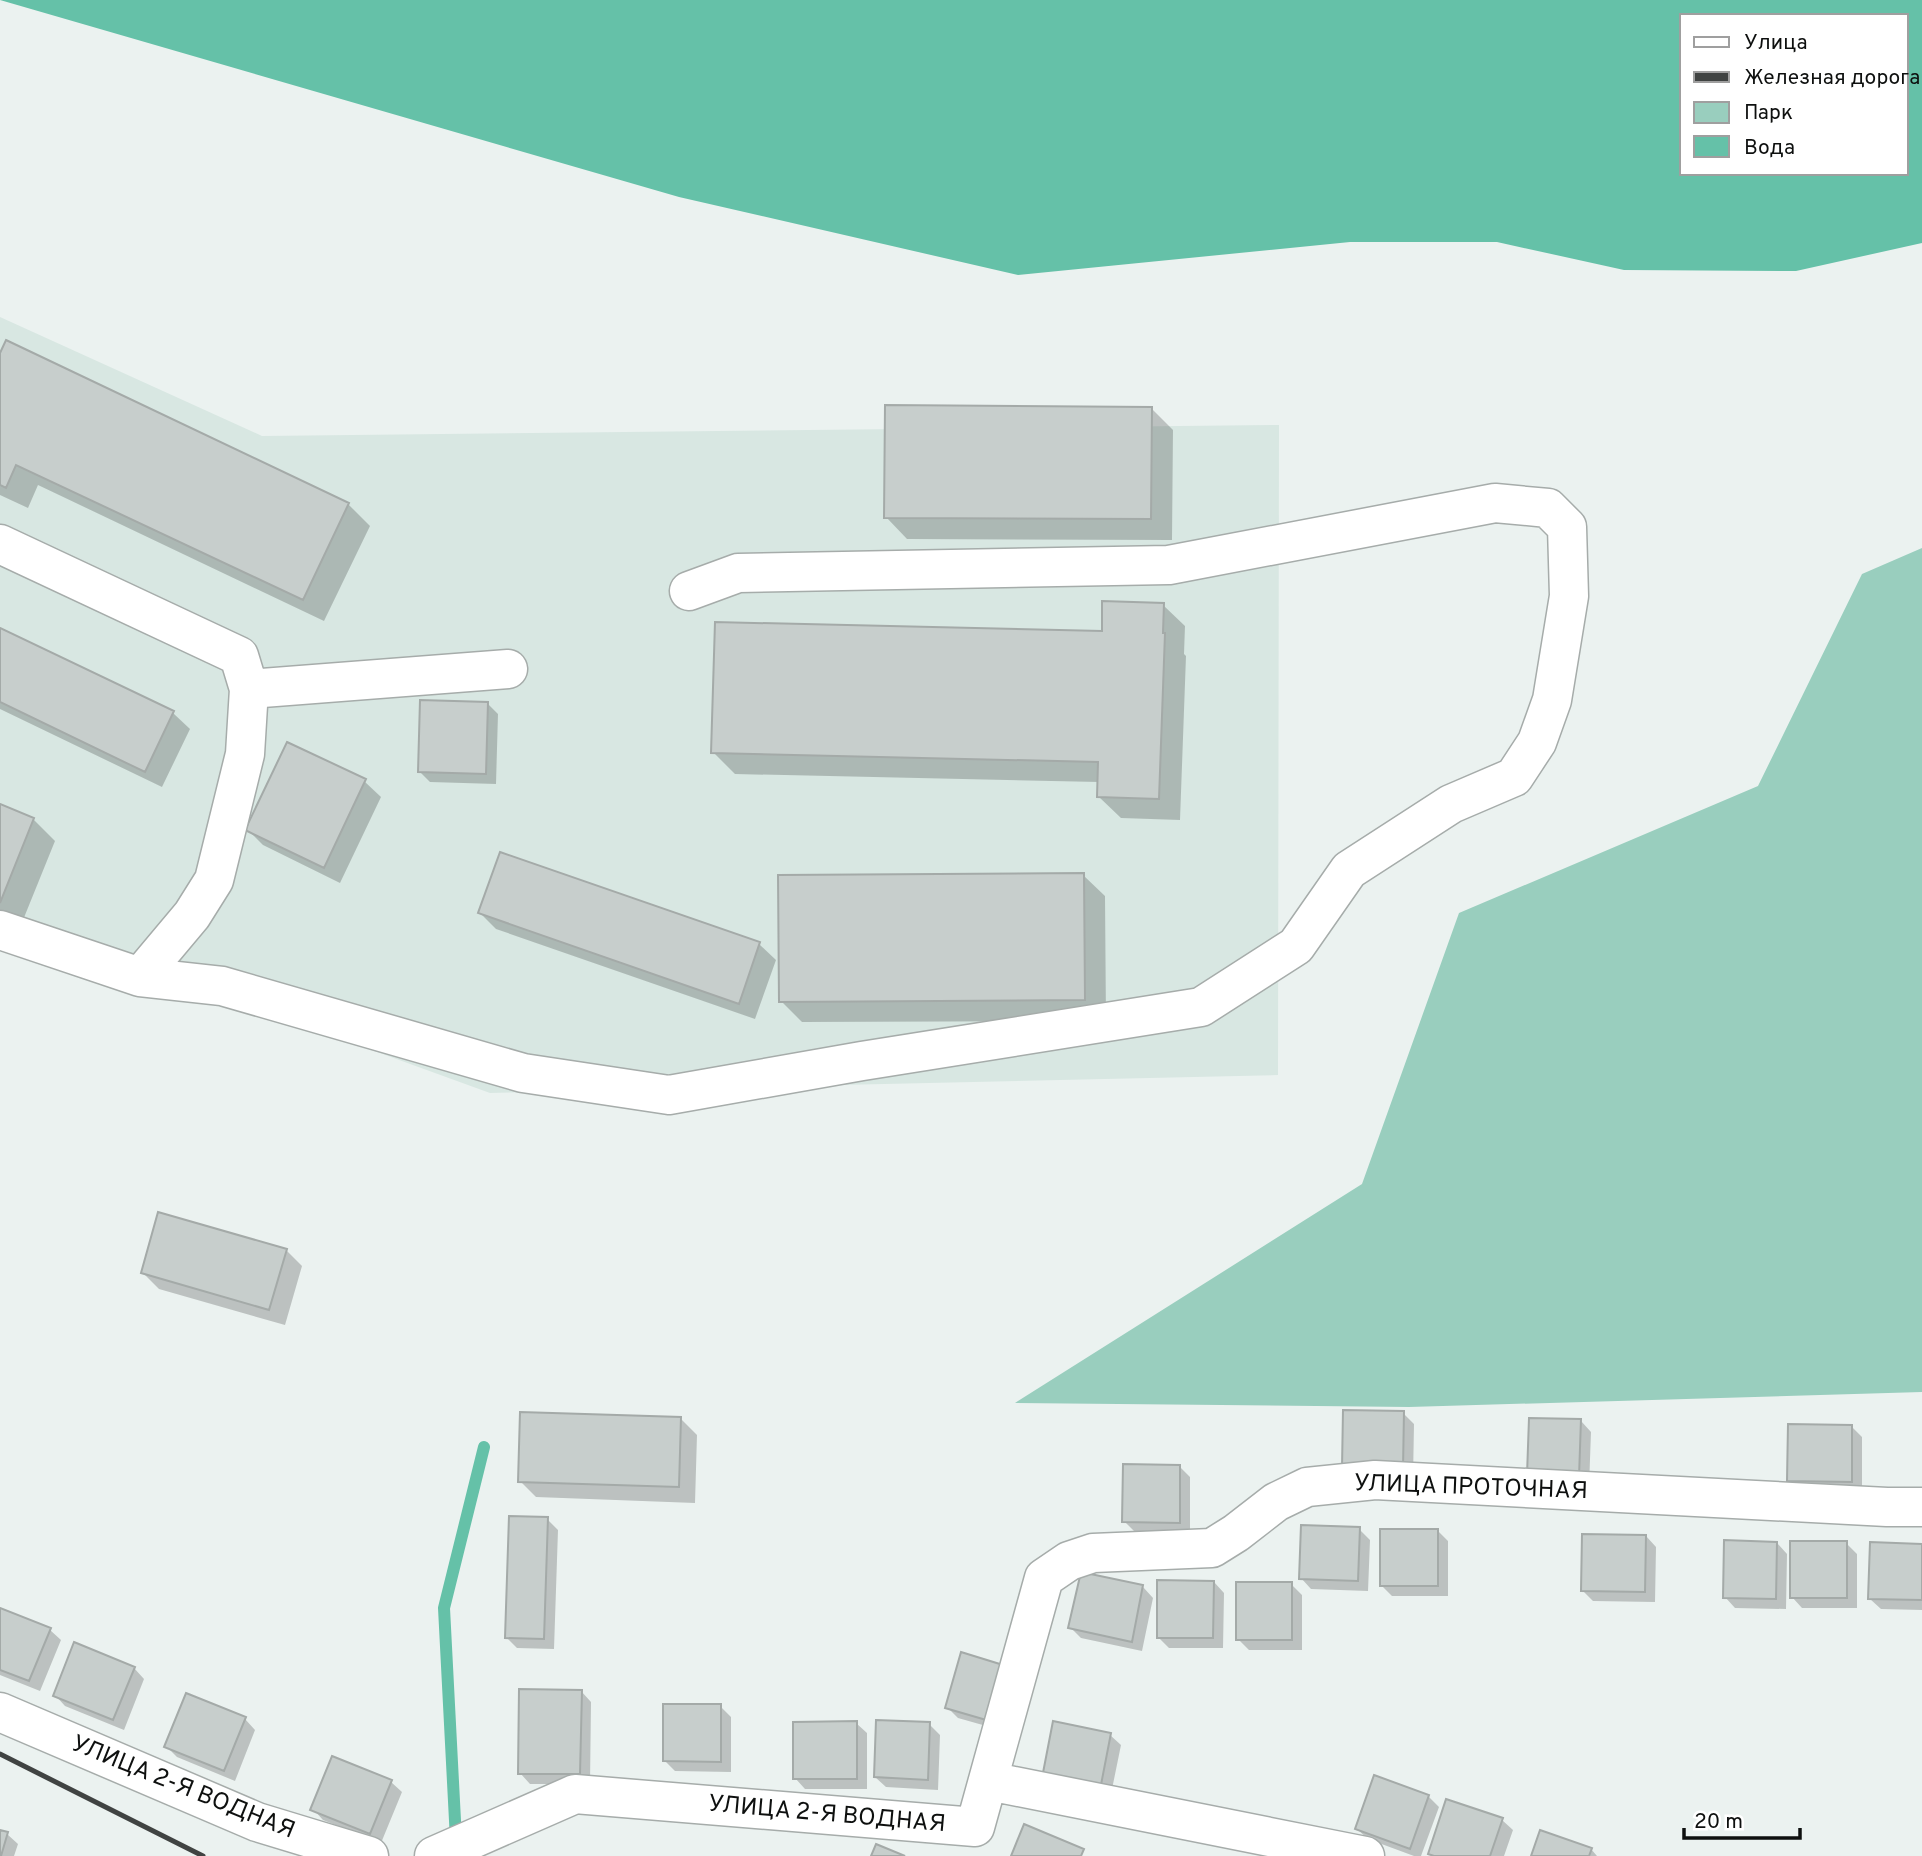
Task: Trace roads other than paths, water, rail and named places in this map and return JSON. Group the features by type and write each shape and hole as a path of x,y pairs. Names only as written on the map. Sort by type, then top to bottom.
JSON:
{"street":[{"path":"0,930 140,976 222,986 523,1073 669,1095 1200,1007 1296,946 1349,870 1451,804 1514,777 1537,742 1552,699 1569,596 1567,527 1548,508 1495,503 1169,565 738,573 689,591"},
{"path":"0,544 239,656 248,689 245,754 214,880 192,915 140,976"},
{"path":"248,689 508,668"},
{"name":"УЛИЦА ПРОТОЧНАЯ","path":"1044,1578 1069,1561 1093,1553 1212,1548 1276,1502 1307,1487 1375,1480 1922,1507"},
{"name":"УЛИЦА 2-Я ВОДНАЯ","path":"434,1856 575,1794 971,1842 1044,1578"},
{"name":"УЛИЦА 2-Я ВОДНАЯ","path":"0,1712 257,1822 369,1856"},
{"path":"989,1781 1365,1856"}],"water":[{"path":"0,0 1922,0 1922,243 1796,271 1624,270 1497,242 1350,242 1018,275 679,197"}],"waterway":[{"path":"456,1840 444,1608 484,1447"}],"railway":[{"path":"0,1754 203,1856"}]}
